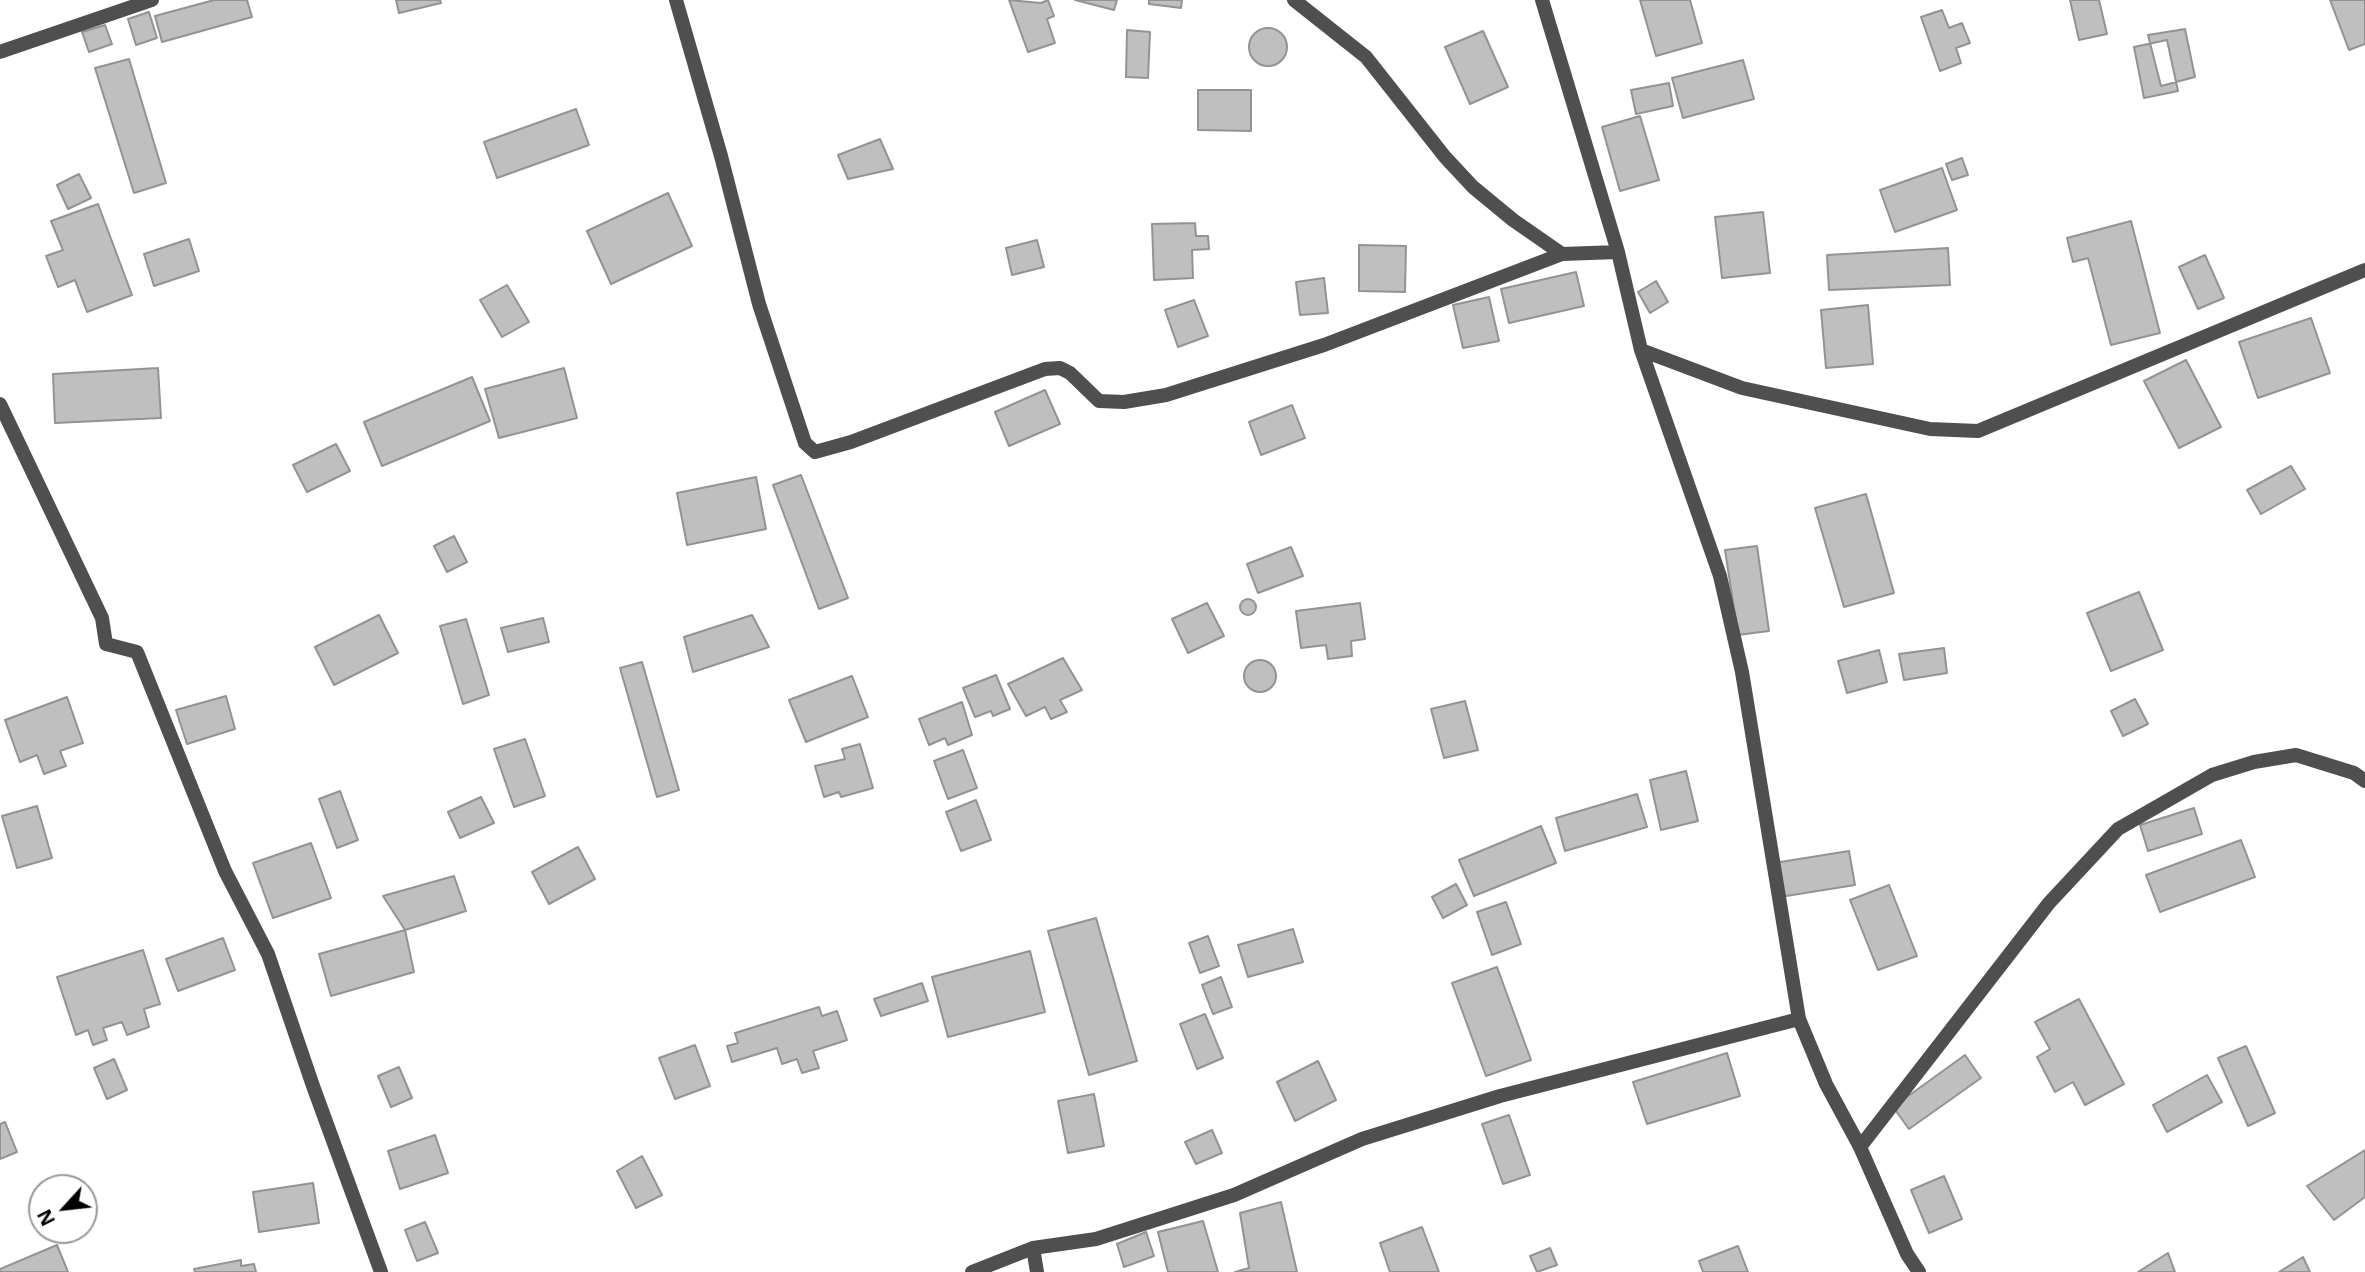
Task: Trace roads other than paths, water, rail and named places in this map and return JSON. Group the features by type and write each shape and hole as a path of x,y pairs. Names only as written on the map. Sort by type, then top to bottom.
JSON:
{"street":[{"path":"0,52 152,0"},
{"path":"676,0 725,169 759,304 805,443 815,452 851,442 1045,369 1060,368 1070,373 1100,401 1124,402 1166,395 1324,345 1562,254 1618,252"},
{"path":"1294,0 1366,57 1446,157 1474,187 1513,220 1562,254"},
{"path":"1542,0 1618,252 1641,351 1720,576 1742,672 1800,1019 1826,1084 1860,1147 1908,1254 1919,1272"},
{"path":"1641,351 1742,388 1930,429 1978,431 2365,270"},
{"path":"0,404 102,618 106,644 137,652 225,871 268,954 313,1086 382,1272"},
{"path":"1860,1147 2049,903 2118,829 2212,775 2254,762 2296,755 2354,773 2365,781"},
{"path":"972,1272 1033,1248 1096,1240 1222,1199 1362,1139 1500,1096 1800,1019"},
{"path":"1033,1248 1037,1272"}]}
